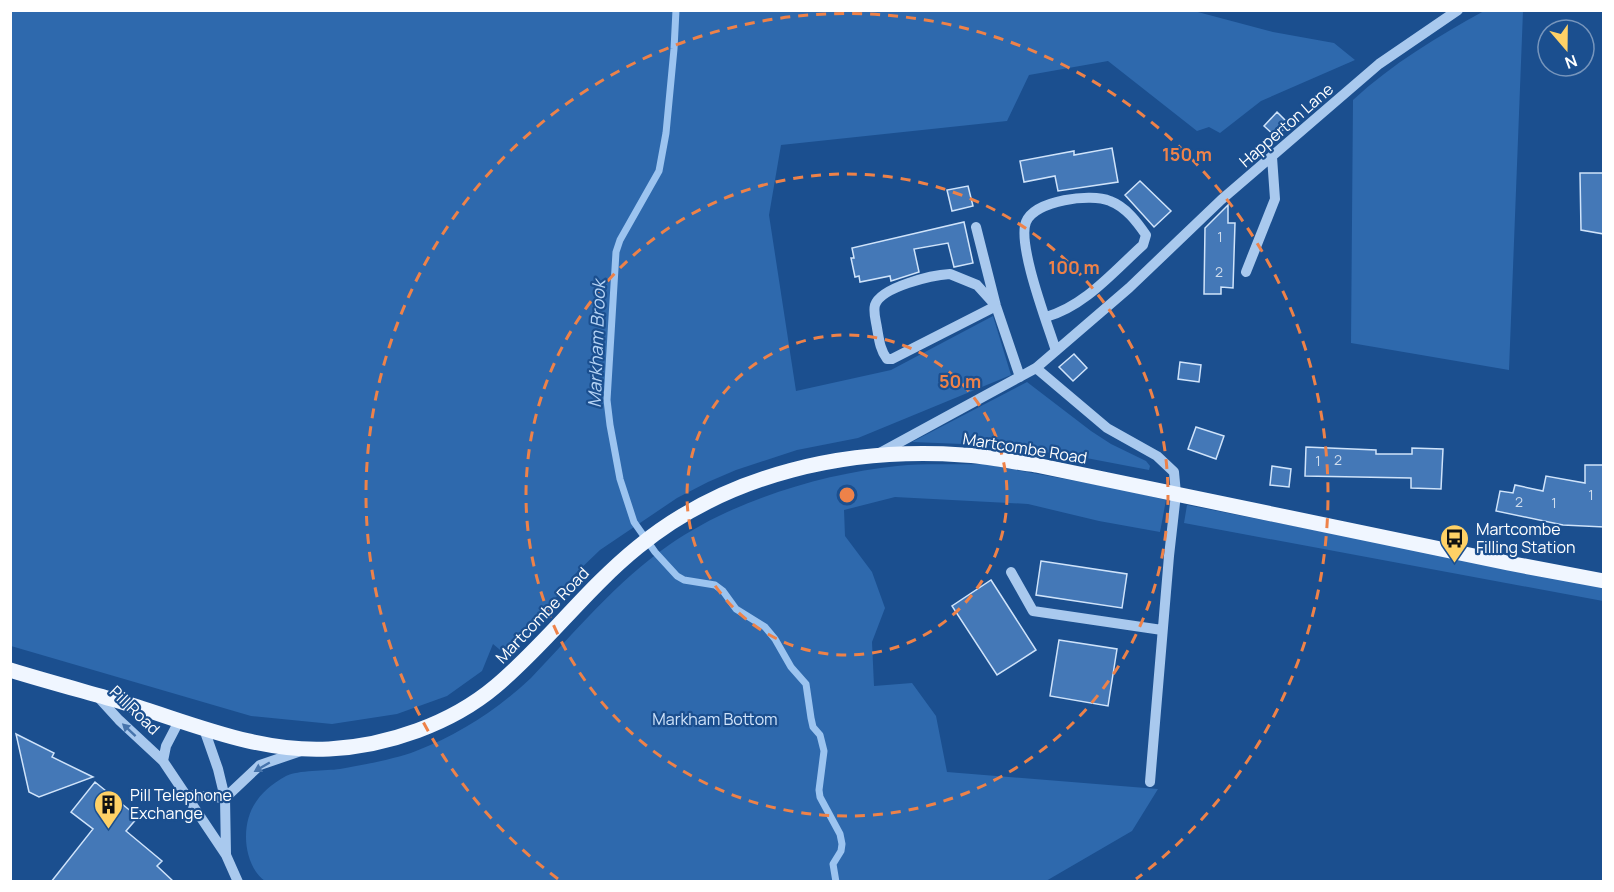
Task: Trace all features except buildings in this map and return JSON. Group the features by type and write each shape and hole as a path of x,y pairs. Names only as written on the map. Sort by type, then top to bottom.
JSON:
{"main road":[{"name":"Martcombe Road","path":"98,697 245,740 327,750 376,743 454,714 482,697 518,666 616,565 660,530 716,497 805,466 878,454 964,455 1036,465 1604,581"},
{"name":"Pill Road","path":"10,670 98,697"}],"street":[{"name":"Happerton Lane","path":"878,454 1036,368 1129,288 1221,200 1379,64 1458,10"},
{"path":"1246,272 1275,199 1272,157"},
{"path":"1046,317 1071,307 1088,295 1143,245 1146,236 1141,228 1128,212 1112,201 1095,196 1048,204 1033,213 1026,222 1025,240 1046,317 1056,351"},
{"path":"976,227 996,306 1020,376"},
{"path":"950,274 977,285 996,306 892,359 887,358 880,346 874,309 876,302 885,294 917,280 950,274"},
{"path":"1036,368 1107,428 1157,456 1174,472 1176,494 1150,782"},
{"path":"1011,572 1033,611 1162,630"},
{"name":"Pill Road","path":"98,697 163,761 226,855 238,882"},
{"name":"Pill Road","path":"163,761 166,746 179,722"},
{"name":"Pill Road","path":"204,729 225,798 226,855"},
{"path":"186,795 225,798 260,765 307,749"}],"green space":[{"path":"11,11 1194,11 1273,32 1334,43 1355,60 1261,101 1220,133 1209,127 1197,131 1108,61 1029,75 1007,121 781,145 769,215 796,391 891,370 993,316 1011,375 858,438 797,450 736,470 677,498 600,550 575,574 536,622 505,654 493,644 482,671 447,696 397,714 332,724 251,716 11,646"},
{"path":"1484,11 1523,11 1509,370 1351,343 1353,100 1383,74 1416,51"},
{"path":"1027,382 1091,431 1111,444 1146,461 1150,466 1149,470 1081,457 988,445 912,442"},
{"name":"Markham Bottom","path":"984,464 1120,489 1166,500 1160,532 1099,521 1028,504 895,497 844,510 845,536 872,572 885,608 872,642 874,686 912,683 936,716 947,772 1158,789 1132,831 1046,881 265,881 253,867 246,837 249,817 257,801 269,787 291,774 340,769 408,754 463,729 491,711 531,678 632,574 694,529 721,515 778,492 838,476 908,465"},
{"path":"1187,505 1603,587 1603,601 1184,523"}],"waterway":[{"name":"Markham Brook","path":"676,10 666,133 659,171 620,240 616,252 607,400 610,425 620,479 634,522 655,552 677,576 684,580 715,585 723,591 736,609 765,627 775,639 791,667 806,684 813,727 820,735 824,751 820,797 840,834 842,844 841,851 833,864 836,882"}],"place":[{"name":"Martcombe Filling Station","path":"1455,564"},
{"name":"Pill Telephone Exchange","path":"109,830"}]}
